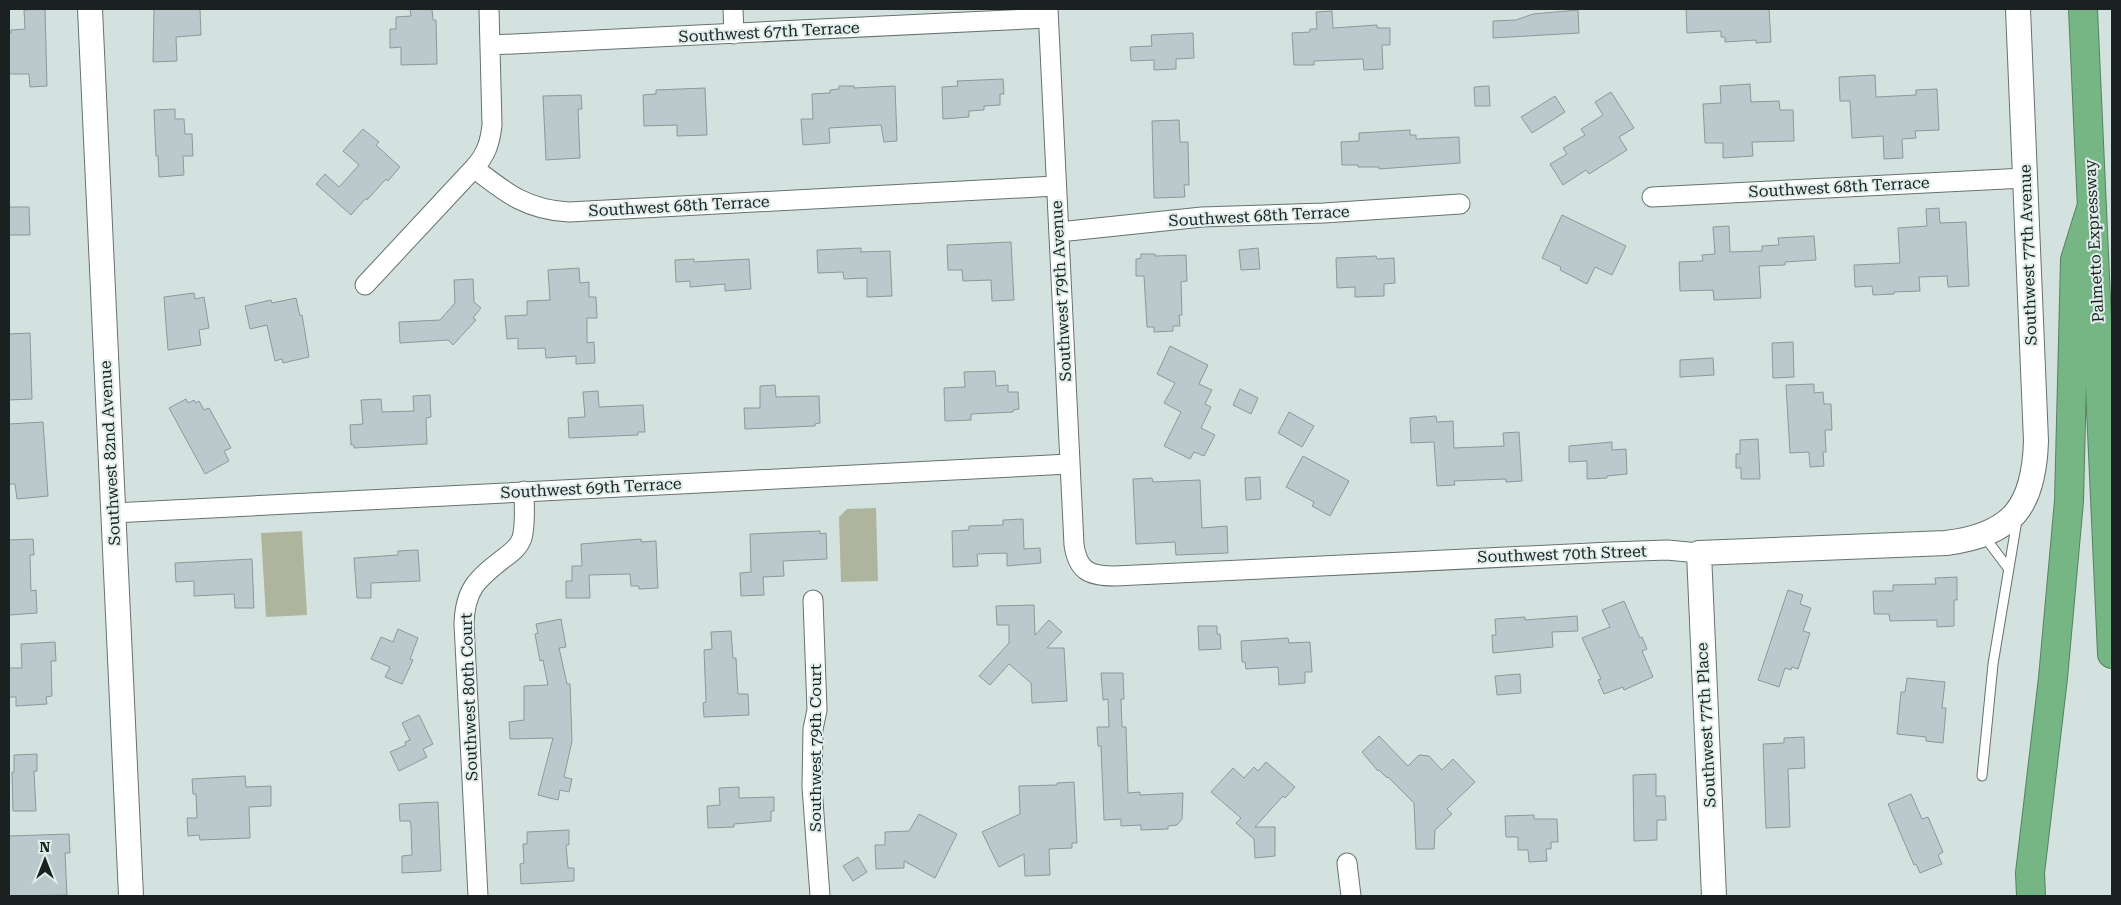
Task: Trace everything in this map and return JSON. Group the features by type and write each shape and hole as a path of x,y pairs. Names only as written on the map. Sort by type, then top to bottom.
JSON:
{"highway":[{"name":"Palmetto Expressway","path":"2082,9 2112,654"},
{"path":"2028,888 2052,688 2069,501 2075,260 2092,205"}],"street":[{"name":"Southwest 82nd Avenue","path":"90,9 131,896"},
{"path":"365,285 483,158 490,144 492,125 489,9"},
{"path":"734,9 734,34"},
{"name":"Southwest 77th Avenue","path":"2018,9 2036,441 2032,476 2022,504"},
{"name":"Southwest 67th Terrace","path":"491,45 734,34 1048,13"},
{"name":"Southwest 79th Avenue","path":"1048,13 1060,232 1069,464 1076,557 1078,563 1084,569"},
{"name":"Southwest 68th Terrace","path":"474,168 520,202 543,209 569,212 1056,186"},
{"name":"Southwest 68th Terrace","path":"1652,197 2025,178"},
{"name":"Southwest 68th Terrace","path":"1060,232 1202,217 1324,213 1460,204"},
{"name":"Southwest 69th Terrace","path":"113,513 1069,464"},
{"name":"Southwest 80th Court","path":"478,896 465,611 470,591 476,581 512,552 519,542 524,515 524,491"},
{"name":"Southwest 70th Street","path":"1084,569 1098,574 1115,576 1557,554 1667,550 1699,553 1946,543 1983,536 2004,525 2022,504"},
{"name":"Southwest 77th Place","path":"1699,553 1714,896"},
{"name":"Southwest 79th Court","path":"813,600 817,710 813,729 812,806 820,896"},
{"path":"1347,863 1351,896"}],"lane":[{"path":"1982,776 1993,664 2008,568 2022,504"},
{"path":"1983,536 2008,568"}],"green space":[{"path":"876,508 878,581 841,582 839,517 847,509"},
{"path":"302,531 307,615 266,617 261,533"}],"building":[{"path":"45,9 47,86 30,87 29,74 9,74 9,33 11,33 11,30 25,29 24,10"},
{"path":"154,9 200,9 201,35 176,37 177,61 153,62"},
{"path":"410,9 432,9 433,20 436,20 437,64 401,65 401,47 390,48 390,29 396,29 396,17 411,16"},
{"path":"1686,9 1769,9 1771,42 1756,43 1756,40 1725,42 1725,37 1721,37 1721,31 1687,33"},
{"path":"1578,10 1579,33 1493,38 1493,21 1516,20 1533,14"},
{"path":"1332,11 1333,28 1377,25 1377,28 1390,28 1390,45 1382,45 1383,69 1364,70 1363,59 1314,61 1314,65 1294,65 1292,33 1310,32 1310,29 1317,29 1316,12"},
{"path":"1193,33 1194,58 1176,59 1176,69 1154,70 1154,60 1131,61 1130,47 1152,46 1151,35"},
{"path":"1875,75 1876,97 1916,95 1916,90 1937,89 1939,130 1915,131 1916,138 1902,139 1903,158 1884,159 1883,136 1852,138 1850,101 1840,101 1839,77"},
{"path":"1003,79 1004,94 1000,94 1000,105 984,106 984,110 969,111 969,117 943,119 942,87 958,86 957,81"},
{"path":"1750,84 1751,102 1779,101 1780,110 1793,110 1794,141 1752,142 1753,156 1723,158 1723,143 1705,143 1703,104 1721,103 1720,86"},
{"path":"839,86 854,86 854,88 895,86 897,141 884,142 881,125 829,128 830,143 803,145 801,119 813,119 812,94 830,93 830,90 839,89"},
{"path":"1489,86 1490,106 1475,106 1474,87"},
{"path":"705,88 707,135 677,136 677,125 644,126 643,95 656,94 656,90"},
{"path":"1611,92 1634,128 1619,137 1627,150 1589,174 1586,170 1563,185 1550,164 1567,154 1563,148 1585,135 1581,129 1603,115 1595,102"},
{"path":"581,95 582,109 578,109 580,158 546,160 543,96"},
{"path":"1555,96 1565,112 1532,133 1521,117"},
{"path":"175,109 175,119 184,119 185,134 192,134 193,156 183,156 184,175 159,177 154,110"},
{"path":"1179,120 1180,142 1188,142 1189,185 1184,185 1185,197 1154,198 1152,121"},
{"path":"363,129 379,142 376,145 400,167 388,181 386,179 367,200 366,198 351,215 316,184 325,174 339,187 359,165 343,151"},
{"path":"1410,130 1410,135 1416,135 1416,139 1459,137 1460,163 1379,169 1379,167 1342,165 1341,142 1359,141 1359,133"},
{"path":"9,207 29,207 30,235 9,235"},
{"path":"1939,208 1940,223 1966,222 1969,286 1948,287 1947,276 1919,277 1920,291 1873,295 1872,286 1855,287 1854,265 1900,263 1898,228 1927,226 1926,209"},
{"path":"1562,215 1626,246 1612,275 1595,267 1587,284 1560,270 1561,267 1542,258"},
{"path":"1729,226 1730,252 1762,251 1762,246 1779,245 1778,238 1814,236 1816,260 1785,262 1785,265 1759,266 1761,298 1714,300 1713,290 1680,291 1679,262 1703,261 1702,255 1715,254 1713,227"},
{"path":"1011,242 1014,300 992,301 991,280 963,281 962,270 948,270 947,245"},
{"path":"861,248 861,252 890,251 892,296 867,297 867,278 844,279 843,272 818,273 817,250"},
{"path":"1258,248 1260,269 1241,270 1239,250"},
{"path":"1141,254 1155,254 1155,256 1186,255 1187,281 1181,282 1182,315 1179,315 1180,326 1173,326 1173,331 1154,332 1154,327 1147,327 1144,276 1136,276 1136,259 1141,258"},
{"path":"1376,256 1377,259 1394,258 1395,283 1384,284 1384,296 1355,297 1355,287 1337,288 1336,258"},
{"path":"694,259 694,262 749,259 751,289 725,291 725,284 690,287 690,281 676,282 675,260"},
{"path":"579,268 580,283 589,282 589,297 596,297 597,318 587,318 587,343 594,342 595,363 576,364 576,356 546,358 545,348 518,349 518,338 507,339 505,316 527,315 527,301 550,300 548,270"},
{"path":"473,279 474,302 481,308 473,318 476,320 453,345 448,340 400,343 399,322 440,320 455,303 454,280"},
{"path":"194,293 195,299 204,297 209,328 199,330 201,345 168,350 164,297"},
{"path":"296,298 300,316 302,315 309,357 283,363 282,359 275,361 267,325 250,329 245,306 271,300 272,303"},
{"path":"30,333 32,399 9,400 9,334"},
{"path":"1793,342 1794,377 1773,378 1772,343"},
{"path":"1170,346 1208,365 1199,384 1212,390 1205,404 1211,407 1201,428 1215,435 1204,456 1194,452 1190,459 1164,446 1181,412 1164,403 1175,383 1157,374"},
{"path":"1713,358 1714,375 1680,377 1680,360"},
{"path":"995,371 996,386 1008,385 1008,392 1018,392 1019,409 1013,410 1013,412 971,414 971,420 945,421 944,388 965,387 964,372"},
{"path":"1814,384 1814,393 1823,392 1824,404 1831,404 1832,430 1825,430 1826,452 1823,452 1824,466 1810,467 1809,452 1790,453 1786,385"},
{"path":"775,385 776,397 819,396 820,423 815,424 815,426 745,429 744,408 760,408 760,386"},
{"path":"1240,389 1258,398 1251,414 1233,405"},
{"path":"598,391 599,407 643,405 645,432 638,432 638,435 569,438 568,418 585,417 583,392"},
{"path":"430,395 431,417 426,418 427,444 354,448 354,445 351,445 350,425 363,424 361,400 381,399 382,412 414,411 413,396"},
{"path":"186,399 188,403 194,400 196,403 199,401 204,410 209,408 231,448 224,451 229,461 205,474 169,408"},
{"path":"1289,412 1314,426 1302,447 1278,433"},
{"path":"1436,416 1437,422 1453,421 1454,448 1504,446 1503,433 1519,432 1522,481 1506,482 1506,479 1454,481 1455,485 1437,486 1434,442 1411,443 1410,418"},
{"path":"43,422 48,496 17,499 15,484 9,484 9,424"},
{"path":"1758,439 1760,479 1741,479 1741,468 1736,468 1736,454 1740,454 1740,440"},
{"path":"1612,442 1612,450 1626,449 1627,474 1587,479 1587,461 1569,462 1569,446"},
{"path":"1303,456 1349,481 1330,516 1312,506 1314,502 1286,487"},
{"path":"1260,477 1261,499 1246,500 1245,478"},
{"path":"1152,478 1153,482 1200,480 1202,528 1227,526 1228,553 1176,555 1175,542 1136,544 1133,479"},
{"path":"1023,519 1024,549 1040,548 1041,563 1007,566 1007,553 977,554 978,566 953,567 952,531 969,530 969,526 1003,525 1003,520"},
{"path":"820,531 820,534 826,533 827,559 783,561 784,576 763,577 764,595 741,596 740,573 751,572 750,534"},
{"path":"33,539 34,555 30,555 31,591 36,590 37,613 9,615 9,540"},
{"path":"641,539 641,542 656,541 658,588 639,589 639,586 631,586 630,574 589,575 590,598 566,598 566,581 572,581 572,566 582,566 581,544"},
{"path":"418,550 420,581 371,583 371,598 357,598 354,558 398,555 398,551"},
{"path":"252,559 254,608 235,608 234,594 194,596 194,581 176,582 175,563"},
{"path":"1957,577 1957,600 1954,600 1954,626 1937,627 1937,620 1890,621 1889,614 1874,614 1873,591 1893,591 1893,585 1936,584 1935,578"},
{"path":"1788,590 1803,595 1800,604 1811,608 1803,631 1810,633 1798,669 1792,667 1791,670 1785,668 1779,687 1758,680"},
{"path":"1624,601 1640,638 1642,637 1647,649 1642,651 1653,677 1624,690 1623,687 1604,694 1598,680 1601,679 1582,638 1610,627 1602,610"},
{"path":"1034,605 1035,635 1049,620 1062,632 1047,648 1064,648 1067,701 1032,703 1031,683 1009,664 990,685 979,676 1009,643 1009,625 997,625 996,606"},
{"path":"1577,616 1578,631 1552,632 1553,647 1493,653 1492,635 1496,635 1495,619 1525,617 1525,620"},
{"path":"561,619 566,647 559,648 567,684 570,684 572,741 564,777 572,779 569,792 560,790 558,800 538,795 553,738 510,739 509,722 524,720 524,686 548,685 543,660 540,661 535,634 538,633 536,624"},
{"path":"1198,626 1217,626 1217,634 1220,634 1221,649 1199,650"},
{"path":"398,629 418,638 410,659 413,660 402,684 385,677 390,667 371,659 381,637 393,642"},
{"path":"731,631 733,658 736,658 738,694 748,694 749,715 704,717 703,703 706,702 704,650 712,649 711,632"},
{"path":"1288,638 1289,643 1310,642 1312,672 1305,672 1305,683 1279,685 1278,667 1246,669 1245,662 1242,662 1241,641"},
{"path":"55,642 56,661 51,661 52,696 46,697 47,704 16,706 16,697 9,697 9,668 22,668 21,644"},
{"path":"1101,673 1123,673 1124,699 1121,699 1122,727 1126,727 1128,793 1140,792 1140,795 1183,793 1182,819 1177,825 1168,826 1168,829 1141,830 1141,825 1121,826 1121,819 1104,820 1101,746 1098,746 1097,727 1109,727 1108,699 1103,700"},
{"path":"1520,674 1521,693 1497,695 1495,676"},
{"path":"1907,678 1945,682 1942,708 1946,708 1943,743 1926,741 1926,737 1897,734 1901,692 1905,692"},
{"path":"419,715 433,744 423,749 427,757 399,771 390,752 406,745 405,742 410,740 402,723"},
{"path":"1379,736 1408,766 1419,755 1429,756 1442,770 1453,759 1475,782 1447,809 1452,814 1435,830 1434,849 1416,849 1414,803 1388,777 1378,771 1362,752"},
{"path":"1804,737 1805,768 1788,769 1790,827 1766,828 1763,744 1784,743 1784,738"},
{"path":"37,754 37,771 34,771 36,811 13,811 12,772 14,772 14,755"},
{"path":"1266,762 1295,787 1285,798 1283,796 1255,827 1275,827 1275,856 1255,858 1254,839 1236,823 1241,818 1211,792 1233,768 1244,778 1254,767 1258,771"},
{"path":"1656,774 1656,796 1665,796 1666,820 1657,820 1657,840 1634,841 1633,775"},
{"path":"245,776 246,787 271,786 271,806 249,807 250,838 200,840 199,835 188,836 187,818 197,818 196,794 193,794 192,779"},
{"path":"1074,782 1077,843 1072,843 1072,848 1049,849 1050,875 1025,876 1024,854 999,867 982,832 1020,814 1019,786 1057,785 1057,783"},
{"path":"739,787 739,798 774,797 774,811 771,811 771,821 734,824 734,827 708,828 707,806 720,805 719,788"},
{"path":"1911,794 1922,819 1928,817 1943,852 1938,855 1942,864 1920,873 1916,864 1914,865 1888,804"},
{"path":"438,802 441,871 402,873 402,856 412,855 411,826 410,821 400,821 399,804"},
{"path":"919,814 957,834 935,878 904,861 904,868 876,869 875,845 885,845 885,832 909,831"},
{"path":"1534,815 1534,819 1557,819 1558,842 1551,842 1551,849 1546,849 1547,861 1529,862 1528,850 1518,850 1518,837 1506,837 1505,816"},
{"path":"569,830 569,845 566,845 568,868 574,868 574,881 521,884 520,864 524,863 523,844 527,844 527,832"},
{"path":"69,834 70,853 65,853 67,895 9,896 9,836"},
{"path":"858,857 867,872 853,881 843,866"}]}
